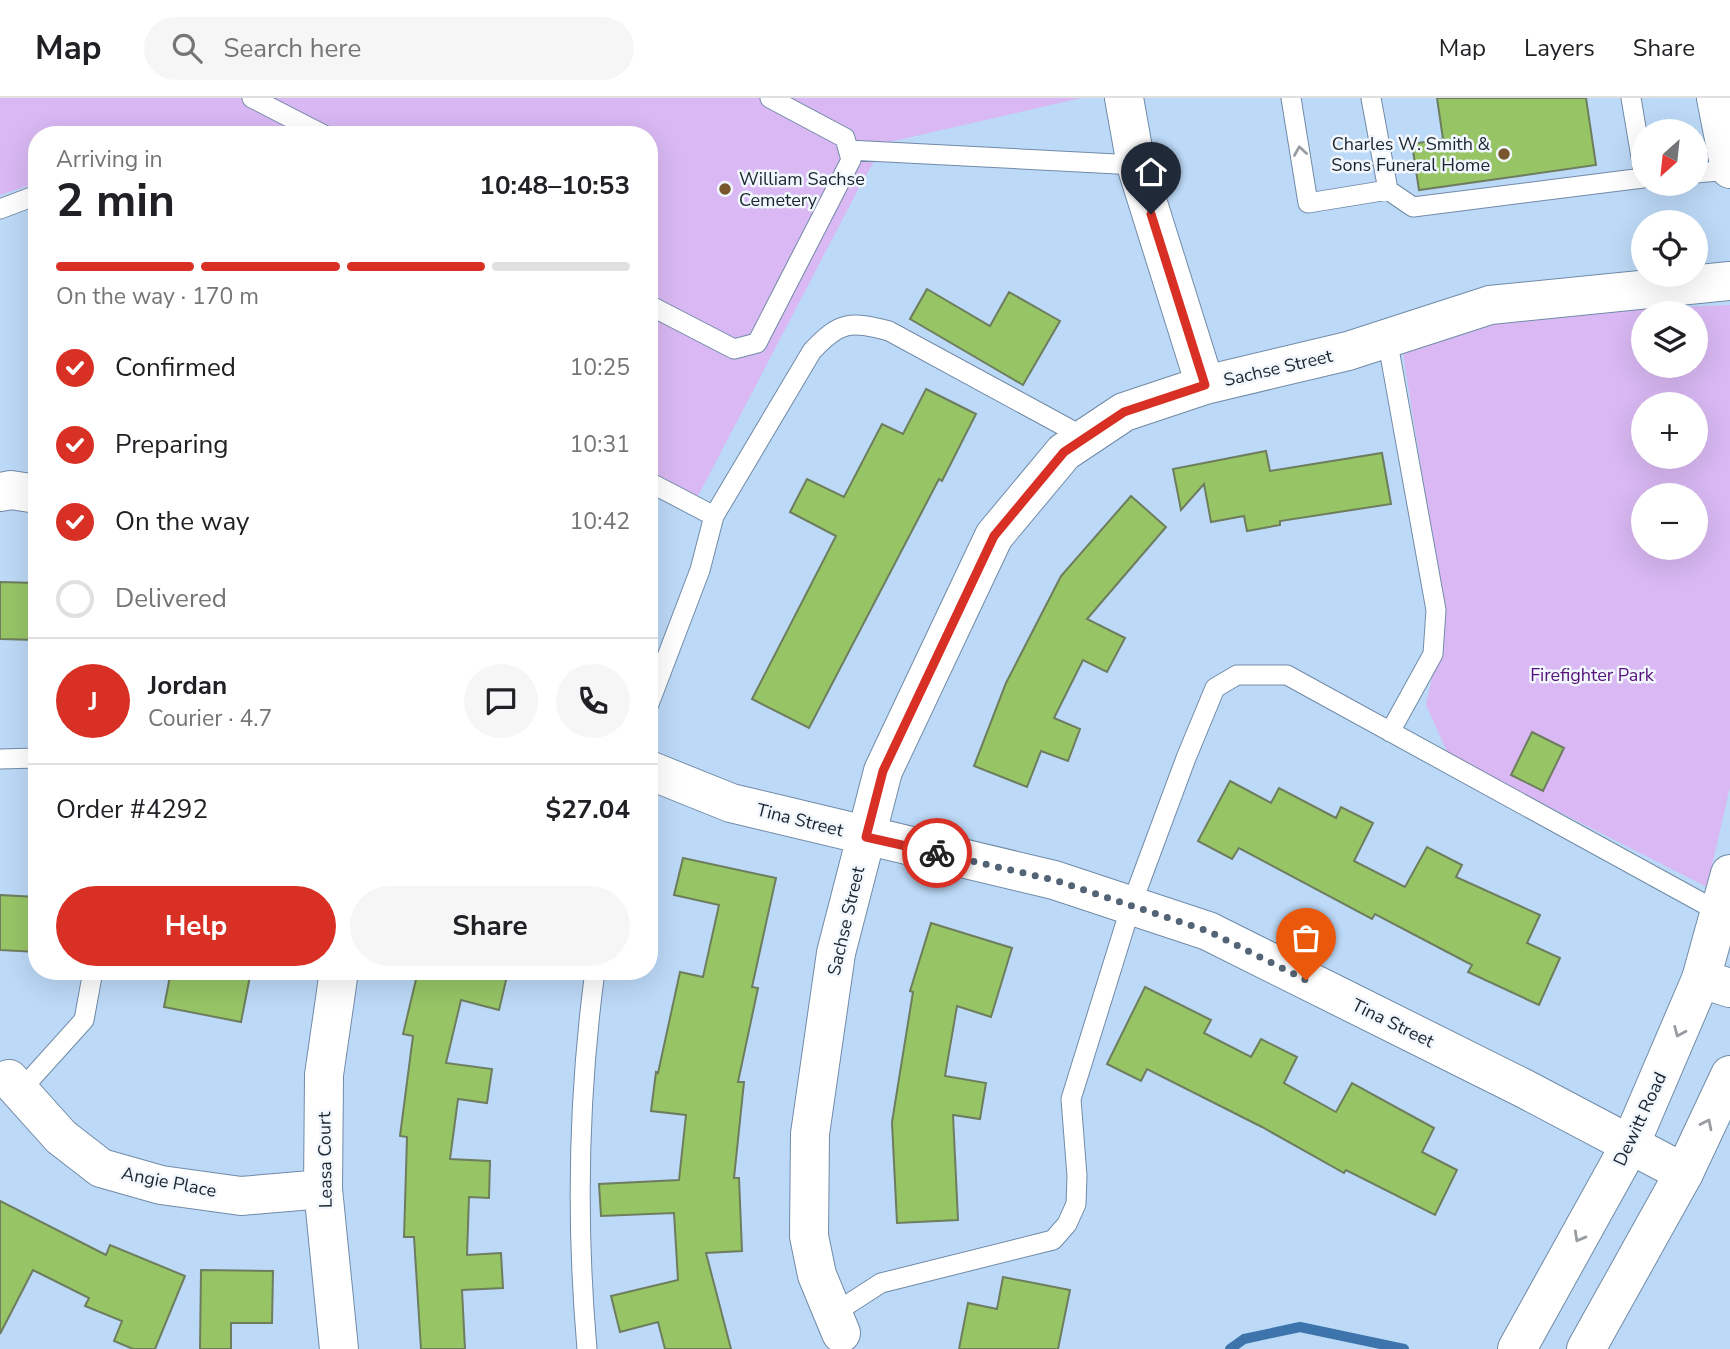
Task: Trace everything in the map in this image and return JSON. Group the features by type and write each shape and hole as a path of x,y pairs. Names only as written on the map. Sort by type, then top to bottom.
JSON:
{"street":[{"path":"1124,98 1136,165 1205,385"},
{"path":"1716,98 1730,169"},
{"name":"Sachse Street","path":"837,1323 817,1275 809,1236 810,1134 836,953 883,771 994,536 1064,452 1124,412 1205,385 1348,351 1490,305 1730,281"},
{"path":"0,492 12,490 28,493"},
{"name":"Tina Street","path":"658,775 731,803 1054,880 1208,931 1525,1088 1684,1173"},
{"name":"Dewitt Road","path":"1520,1344 1715,984 1719,912 1730,874"},
{"name":"Leasa Court","path":"338,980 324,1075 323,1189 339,1349"},
{"path":"1586,1349 1684,1173 1730,1076"},
{"name":"Angie Place","path":"7,1080 61,1137 101,1168 161,1185 241,1196 323,1189"}],"lane":[{"path":"658,310 734,349 757,343 851,160 845,138 770,98"},
{"path":"1291,98 1308,204 1388,190 1413,206 1631,179"},
{"path":"1371,98 1388,190"},
{"path":"1631,98 1635,119"},
{"path":"262,100 308,126"},
{"path":"848,150 1136,165"},
{"path":"1708,172 1730,169"},
{"path":"0,209 28,198"},
{"path":"658,680 700,570 714,516 811,351 831,331 858,323 889,331 1086,438"},
{"path":"1387,338 1436,610 1433,653 1390,732"},
{"path":"658,487 714,516"},
{"path":"837,1323 881,1283 1053,1240 1067,1224 1076,1204 1077,1176 1071,1099 1131,906 1215,688 1237,675 1287,675 1719,912"},
{"path":"0,759 28,758"},
{"path":"7,1080 84,1020 91,980"},
{"path":"587,1349 581,1283 578,1171 593,980"}],"green space":[{"path":"0,98 1081,98 885,143 697,498 658,477 658,126 28,126 28,186 0,195"},
{"name":"Firefighter Park","path":"1730,305 1730,787 1707,887 1449,756 1426,705 1445,617 1403,354 1489,320 1631,309 1631,378 1708,378 1708,306"}],"building":[{"name":"Charles W. Smith & Sons Funeral Home","path":"1437,98 1586,98 1596,165 1419,190 1412,144 1443,139"},
{"path":"927,289 990,326 1009,292 1060,321 1023,385 910,319"},
{"path":"926,389 976,414 942,481 939,479 809,728 752,699 836,536 790,512 807,479 844,497 882,424 903,434"},
{"path":"1266,451 1270,471 1382,453 1391,504 1280,521 1280,525 1247,531 1244,516 1211,522 1204,484 1181,510 1173,469"},
{"path":"1131,496 1166,527 1087,619 1125,638 1107,672 1083,660 1054,718 1080,729 1068,761 1041,751 1027,787 974,766 1006,683 1061,576"},
{"path":"0,582 28,583 28,640 0,639"},
{"path":"1532,732 1564,748 1543,791 1511,775"},
{"path":"1230,781 1271,803 1279,788 1336,818 1341,807 1373,823 1354,861 1405,887 1427,847 1462,865 1456,877 1540,915 1527,943 1560,958 1539,1005 1468,972 1472,965 1375,914 1372,919 1239,848 1232,859 1198,841"},
{"path":"683,858 776,878 752,987 758,988 738,1082 744,1082 734,1178 739,1178 742,1251 706,1253 731,1349 665,1349 658,1322 620,1332 611,1296 678,1280 674,1213 601,1216 599,1184 679,1180 686,1115 651,1111 656,1072 658,1073 680,972 703,977 719,905 674,895"},
{"path":"0,895 28,897 28,952 0,950"},
{"path":"931,923 1012,948 991,1017 957,1006 945,1076 986,1083 980,1119 953,1115 958,1220 897,1223 892,1122 913,992 910,991"},
{"path":"169,980 249,980 241,1022 164,1007"},
{"path":"416,980 506,980 499,1010 461,1000 446,1063 492,1069 487,1103 458,1099 450,1159 490,1161 489,1198 469,1197 467,1255 501,1253 503,1288 462,1290 465,1349 421,1349 414,1237 404,1237 407,1137 400,1136 413,1036 403,1034"},
{"path":"1145,987 1211,1020 1204,1033 1251,1057 1261,1039 1297,1057 1284,1083 1336,1112 1352,1083 1434,1128 1422,1152 1457,1170 1435,1215 1346,1170 1344,1173 1262,1127 1147,1069 1141,1081 1107,1064"},
{"path":"0,1201 106,1255 110,1245 185,1276 155,1349 133,1349 114,1341 122,1321 85,1306 89,1298 33,1270 0,1334"},
{"path":"201,1270 273,1271 272,1323 231,1323 231,1349 200,1349"},
{"path":"1003,1277 1070,1290 1058,1349 959,1349 968,1303 997,1309"}],"waterway":[{"path":"1230,1349 1244,1339 1300,1327 1404,1349"}],"way so far":[{"path":"937,853 1054,880 1208,931 1306,980"}],"place":[{"name":"Charles W. Smith & Sons Funeral Home","path":"1504,154"},
{"name":"William Sachse Cemetery","path":"725,189"}],"route":[{"path":"937,853 866,837 883,771 994,536 1064,452 1124,412 1205,385 1151,214"}]}
